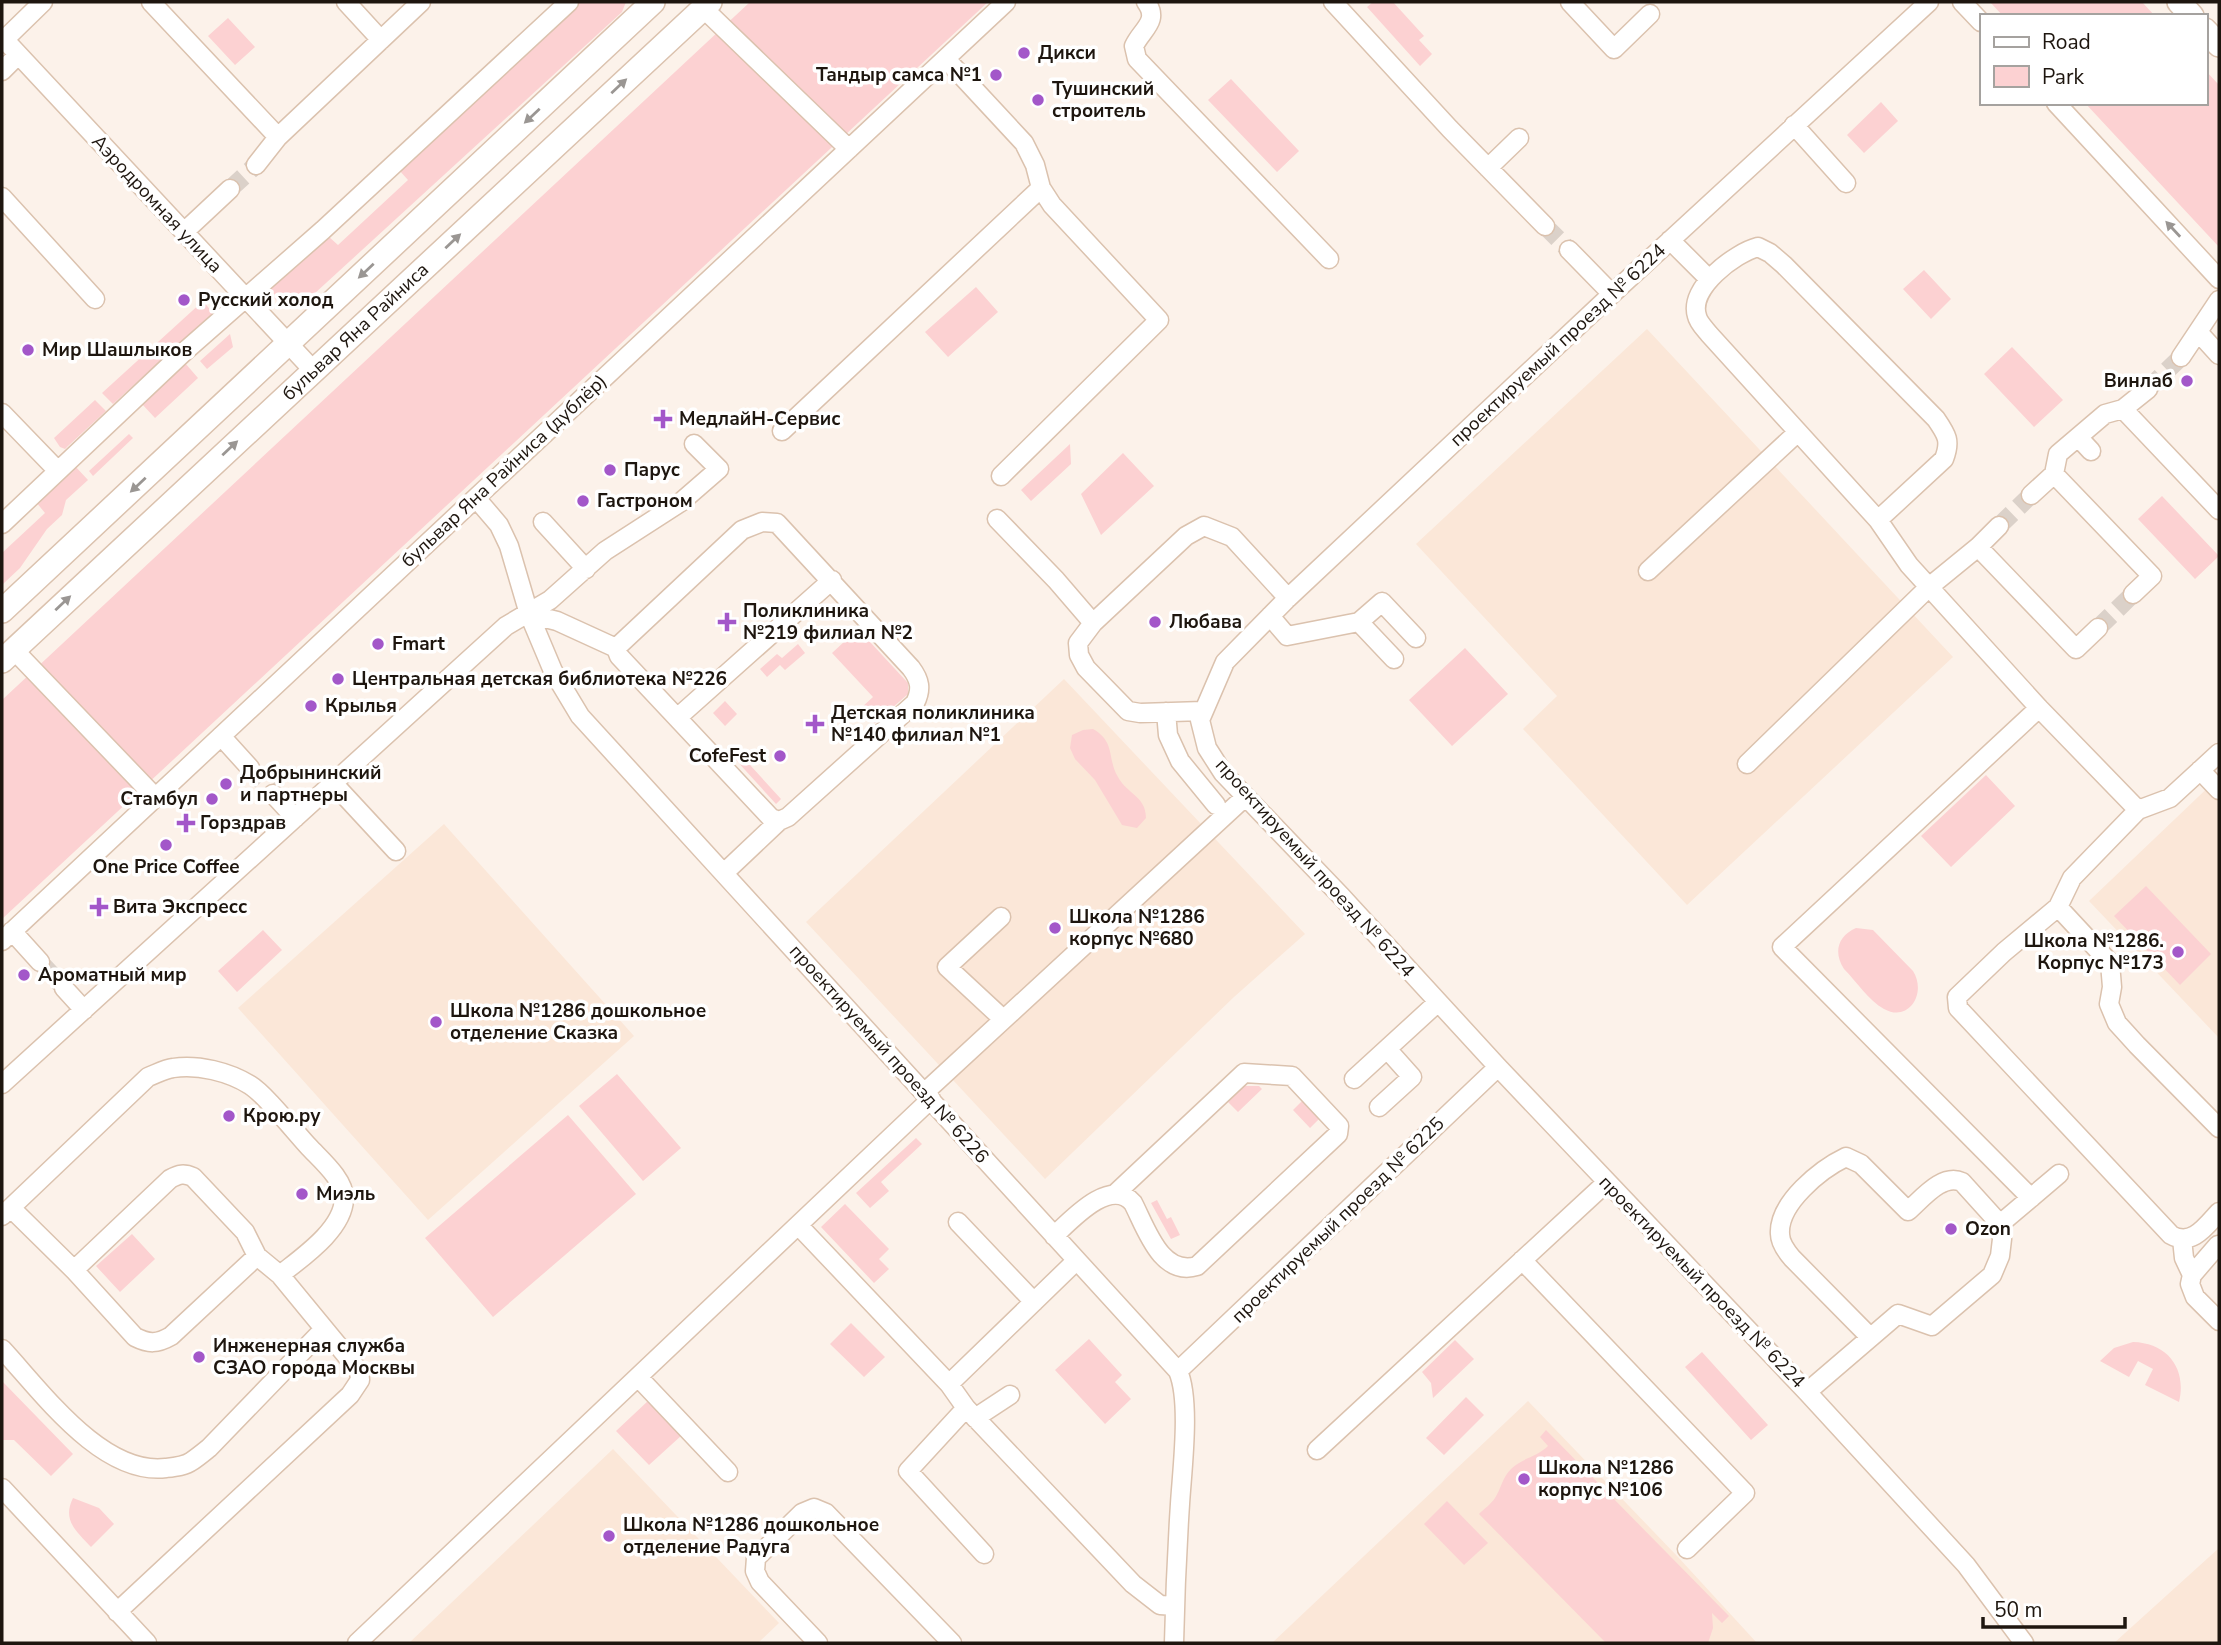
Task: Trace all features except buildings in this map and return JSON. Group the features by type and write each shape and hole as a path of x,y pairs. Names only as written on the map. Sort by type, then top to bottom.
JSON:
{"main road":[{"name":"бульвар Яна Райниса","path":"2,611 653,2"},
{"name":"бульвар Яна Райниса","path":"8,656 706,5"},
{"path":"2207,32 2219,46"}],"street":[{"path":"3,38 43,2"},
{"path":"151,2 278,137"},
{"path":"346,2 382,40"},
{"path":"256,164 278,137 421,2"},
{"path":"2,524 244,297 323,230 569,2"},
{"name":"бульвар Яна Райниса (дублёр)","path":"7,936 1006,2"},
{"path":"1146,2 1152,9 1153,17 1134,46 1138,59 1329,259"},
{"path":"1333,2 1545,226"},
{"path":"1570,2 1614,48 1650,14"},
{"name":"проектируемый проезд № 6224","path":"1929,2 1287,598 1225,662 1200,720 1207,748 1223,773 1341,896 1437,1003 1807,1392 1966,1565 2024,1643"},
{"path":"1962,2 1980,21"},
{"path":"706,5 849,149"},
{"name":"Аэродромная улица","path":"3,38 313,370"},
{"path":"2,71 18,55"},
{"path":"946,59 1024,143 1035,165 1041,188 1052,205 1159,320 1001,476"},
{"path":"2058,105 2219,279"},
{"path":"1794,125 1846,183"},
{"path":"1488,168 1519,138"},
{"path":"184,232 230,188"},
{"path":"782,431 1041,188"},
{"path":"2,198 95,299"},
{"path":"1670,240 1709,279"},
{"path":"1878,520 1944,459 1949,447 1946,433 1936,419 1770,253 1758,247 1743,251 1709,279 1697,298 1696,316 1709,334 1878,520 1909,565 2039,708 2138,810"},
{"path":"1569,250 1612,294"},
{"path":"2181,357 2219,300"},
{"path":"2199,333 2219,355"},
{"path":"2031,495 2054,474 2058,454 2105,414 2123,409 2148,389"},
{"path":"2123,409 2219,510"},
{"path":"2,412 58,471"},
{"path":"1648,571 1798,432"},
{"path":"2083,433 2096,446"},
{"path":"2,1084 506,626 550,600 605,551 681,502 719,469 694,444"},
{"path":"2054,474 2152,576 2133,594"},
{"name":"проектируемый проезд № 6226","path":"476,498 499,525 509,546 529,614 553,671 580,716 1178,1371"},
{"path":"997,519 1093,623"},
{"path":"543,522 586,569"},
{"path":"616,648 742,530 762,522 777,523 917,676 920,687 915,703 788,817 779,821 724,873"},
{"path":"1202,711 1128,711 1086,668 1079,655 1078,643 1093,623 1186,536 1204,526 1233,537 1287,598"},
{"path":"1747,764 1929,587 1999,526"},
{"path":"1978,547 2076,649 2098,628"},
{"path":"677,718 832,580"},
{"path":"1269,616 1287,636 1359,622 1381,601 1416,638"},
{"path":"529,614 557,621 616,648 620,656 771,818 779,821"},
{"path":"1359,622 1394,659"},
{"path":"8,656 155,797"},
{"path":"2031,1198 1782,947 2039,708"},
{"path":"1166,712 1168,735 1180,761 1216,805"},
{"path":"221,736 250,768"},
{"path":"2219,752 2170,798 2138,810 2072,878 2058,907 1957,996 1958,1008 2167,1231 2182,1239 2197,1234 2219,1212"},
{"path":"2200,771 2219,790"},
{"path":"333,783 396,851"},
{"path":"273,794 295,818"},
{"path":"357,1643 798,1226 1003,1019 1245,797"},
{"path":"2058,907 2110,963 2112,987 2109,1003 2117,1023 2219,1128"},
{"path":"1001,917 947,967 1003,1019"},
{"path":"7,936 40,962"},
{"path":"64,988 84,1010"},
{"path":"1354,1079 1437,1003"},
{"path":"1379,1107 1412,1077 1387,1049"},
{"path":"257,1256 171,1336 160,1343 147,1343 135,1338 74,1270 7,1212 148,1077 171,1068 195,1066 252,1086 324,1162 342,1189 344,1199 339,1217 323,1239 280,1275"},
{"name":"проектируемый проезд № 6225","path":"1178,1371 1498,1067"},
{"path":"1054,1236 1082,1209 1115,1194 1244,1073 1292,1076 1339,1126 1338,1134 1205,1261 1191,1267 1177,1266 1166,1261 1133,1203 1123,1194 1115,1194"},
{"path":"1807,1392 1898,1314 1932,1326 1997,1267 2002,1238 2000,1224 1962,1182 1947,1180 1908,1211 1861,1164 1846,1157 1831,1164 1802,1188 1783,1216 1779,1233 1783,1247 1870,1337"},
{"path":"74,1270 170,1179 180,1174 193,1177 245,1232 257,1256 280,1275 359,1371 360,1381 356,1388 117,1612"},
{"path":"2000,1224 2059,1174"},
{"path":"1317,1450 1607,1182"},
{"path":"958,1222 1034,1302"},
{"path":"798,1226 949,1384 971,1413 1133,1584 1160,1605 1175,1606"},
{"path":"2182,1239 2185,1258 2192,1275"},
{"path":"2218,1245 2192,1275 2190,1284 2195,1297 2219,1321"},
{"path":"949,1384 1076,1261"},
{"path":"1521,1261 1745,1493 1687,1549"},
{"path":"2,1349 77,1429 99,1448 123,1462 148,1470 190,1463 200,1455 324,1329"},
{"path":"1174,1643 1184,1395 1183,1382 1178,1371"},
{"path":"638,1377 728,1472"},
{"path":"984,1554 908,1471 971,1413 1010,1395"},
{"path":"2,1488 147,1643"},
{"path":"818,1643 760,1582 755,1571 756,1558 802,1513 814,1508 826,1513 953,1643"}],"shaded area":[{"path":"1647,329 1953,657 1687,905 1523,729 1557,696 1416,544"},
{"name":"Школа №1286 корпус №680","path":"1064,679 1305,934 1234,997 1045,1179 806,922"},
{"name":"Школа №1286. Корпус №173","path":"2219,777 2219,1038 2089,901"},
{"name":"Школа №1286 дошкольное отделение Сказка","path":"444,824 634,1036 428,1220 238,1008"},
{"name":"Школа №1286 корпус №106","path":"1528,1401 1757,1643 1272,1643"},
{"name":"Школа №1286 дошкольное отделение Радуга","path":"613,1449 779,1623 758,1643 409,1643"},
{"path":"2219,1548 2219,1643 2114,1643"}],"green space":[{"path":"580,2 626,2 622,12 314,294 297,301 281,303 272,297 271,288 278,280 328,236 338,245 408,180 399,170"},
{"path":"750,2 988,2 2,919 2,700"},
{"path":"1373,2 1393,2 1424,36 1419,40 1432,54 1420,66 1367,7"},
{"path":"1990,2 2142,2 2153,14 2001,14"},
{"path":"228,18 255,47 235,65 208,36"},
{"path":"2207,72 2219,85 2219,247 2087,105 2207,105"},
{"path":"1231,79 1299,151 1277,172 1208,100"},
{"path":"1881,102 1898,121 1864,153 1847,135"},
{"path":"1924,270 1951,299 1931,319 1903,289"},
{"path":"976,287 998,312 948,357 925,332"},
{"path":"203,301 213,313 113,404 102,393"},
{"path":"230,334 233,347 207,369 200,361"},
{"path":"2012,347 2063,400 2034,427 1984,374"},
{"path":"185,363 198,378 155,418 142,404"},
{"path":"95,400 106,411 65,449 60,447 54,438"},
{"path":"129,434 133,438 93,476 89,471"},
{"path":"1070,444 1071,464 1031,501 1021,490"},
{"path":"1123,453 1154,486 1101,535 1081,494"},
{"path":"74,465 88,480 66,500 62,515 47,529 20,568 2,585 2,553 45,513 36,502"},
{"path":"2162,496 2219,556 2195,579 2138,519"},
{"path":"858,629 908,683 908,694 875,723 861,708 873,697 832,653"},
{"path":"798,644 805,653 785,670 780,665 767,677 760,669 777,654 782,658"},
{"path":"1465,648 1508,694 1452,746 1409,700"},
{"path":"725,701 737,714 725,726 713,713"},
{"path":"1093,729 1105,739 1118,777 1143,805 1146,818 1137,828 1122,825 1095,780 1075,759 1070,748 1072,735"},
{"path":"740,754 781,799 776,804 735,759"},
{"path":"1986,775 2015,806 1951,867 1921,836"},
{"path":"2146,886 2211,954 2180,985 2114,916"},
{"path":"1856,928 1873,930 1913,971 1917,980 1917,996 1908,1009 1893,1012 1884,1009 1868,996 1844,969 1839,957 1839,945 1845,935"},
{"path":"263,930 282,950 237,992 218,971"},
{"path":"617,1074 681,1148 643,1181 579,1106"},
{"path":"1244,1086 1259,1086 1262,1089 1238,1112 1228,1102"},
{"path":"1303,1100 1320,1118 1310,1128 1293,1110"},
{"path":"568,1115 636,1194 493,1317 425,1238"},
{"path":"916,1138 922,1144 881,1182 889,1191 870,1208 856,1193"},
{"path":"1157,1200 1167,1219 1171,1217 1180,1235 1171,1239 1151,1203"},
{"path":"845,1204 889,1249 879,1259 889,1269 874,1283 821,1227"},
{"path":"132,1234 155,1259 120,1292 96,1266"},
{"path":"851,1323 885,1357 864,1377 830,1344"},
{"path":"1089,1339 1122,1375 1115,1382 1131,1399 1105,1424 1055,1370"},
{"path":"1455,1340 1474,1359 1433,1398 1431,1383 1422,1372"},
{"path":"2133,1342 2156,1347 2172,1360 2180,1379 2179,1402 2145,1385 2153,1369 2138,1361 2129,1377 2100,1361 2114,1348"},
{"path":"1702,1352 1768,1425 1751,1440 1685,1367"},
{"path":"2,1381 73,1454 51,1476 14,1440 2,1440"},
{"path":"1466,1397 1484,1415 1444,1455 1426,1438"},
{"path":"649,1400 682,1435 649,1465 616,1431"},
{"path":"1546,1430 1729,1616 1722,1623 1712,1613 1713,1628 1708,1643 1606,1643 1479,1514 1495,1498 1511,1469 1548,1446 1540,1437"},
{"path":"73,1498 99,1508 114,1524 91,1547 72,1525 69,1513"},
{"path":"1447,1501 1488,1543 1464,1565 1424,1524"}],"tunnel":[{"path":"230,189 256,165"},
{"path":"1545,226 1569,250"},
{"path":"2148,389 2181,357"},
{"path":"1999,526 2031,495"},
{"path":"2098,628 2133,594"},
{"path":"250,768 273,794"},
{"path":"40,962 64,988"}],"place":[{"name":"Дикси","path":"1024,53"},
{"name":"Тандыр самса №1","path":"996,75"},
{"name":"Тушинский строитель","path":"1038,100"},
{"name":"Русский холод","path":"184,300"},
{"name":"Мир Шашлыков","path":"28,350"},
{"name":"Винлаб","path":"2187,381"},
{"name":"МедлайН-Сервис","path":"663,419"},
{"name":"Парус","path":"610,470"},
{"name":"Гастроном","path":"583,501"},
{"name":"Поликлиника №219 филиал №2","path":"727,622"},
{"name":"Любава","path":"1155,622"},
{"name":"Fmart","path":"378,644"},
{"name":"Центральная детская библиотека №226","path":"338,679"},
{"name":"Крылья","path":"311,706"},
{"name":"Детская поликлиника №140 филиал №1","path":"815,724"},
{"name":"CofeFest","path":"780,756"},
{"name":"Добрынинский и партнеры","path":"226,784"},
{"name":"Стамбул","path":"212,799"},
{"name":"Горздрав","path":"186,823"},
{"name":"One Price Coffee","path":"166,845"},
{"name":"Вита Экспресс","path":"99,907"},
{"name":"Школа №1286 корпус №680","path":"1055,928"},
{"name":"Школа №1286. Корпус №173","path":"2178,952"},
{"name":"Ароматный мир","path":"24,975"},
{"name":"Школа №1286 дошкольное отделение Сказка","path":"436,1022"},
{"name":"Крою.ру","path":"229,1116"},
{"name":"Миэль","path":"302,1194"},
{"name":"Ozon","path":"1951,1229"},
{"name":"Инженерная служба СЗАО города Москвы","path":"199,1357"},
{"name":"Школа №1286 корпус №106","path":"1524,1479"},
{"name":"Школа №1286 дошкольное отделение Радуга","path":"609,1536"}]}
